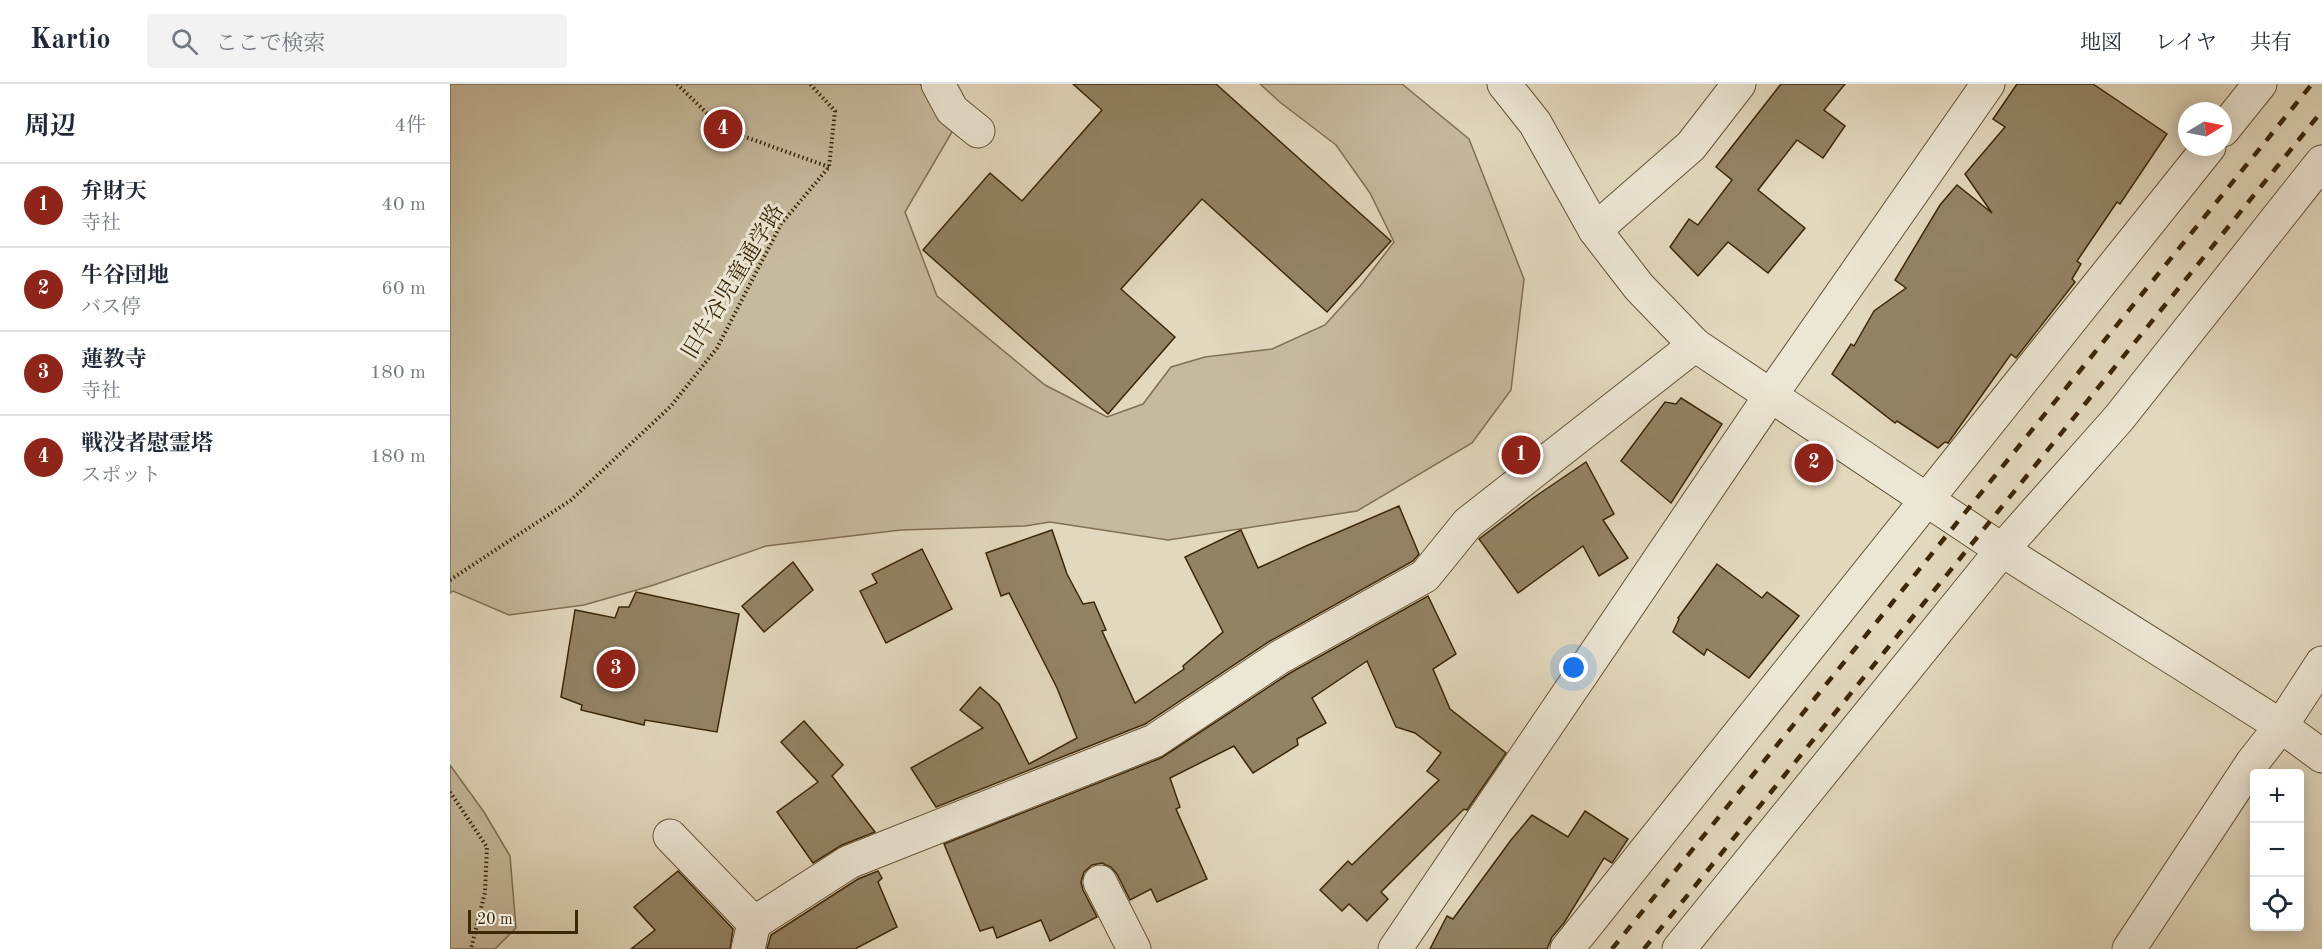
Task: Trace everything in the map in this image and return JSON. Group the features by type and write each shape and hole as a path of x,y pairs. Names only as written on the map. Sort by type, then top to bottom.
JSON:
{"street":[{"path":"938,84 952,110 978,131"},
{"path":"1504,84 1534,123 1595,230 1639,287 1695,345 2002,550 2281,726 2322,756"},
{"path":"1595,230 1691,146 1739,84"},
{"path":"1395,949 1771,396 1988,84"},
{"path":"2232,119 2260,84"},
{"path":"1567,949 2202,156"},
{"path":"1679,949 2002,550 2120,418 2322,162"},
{"path":"670,836 751,936 849,862 1154,741 1280,657 1425,576 1468,523 1642,384 1695,345"},
{"path":"2128,949 2322,663"},
{"path":"1100,882 1134,949"}],"path":[{"path":"677,84 723,129 829,167 835,111 810,84"},
{"name":"旧牛谷児童通学路","path":"450,580 571,500 671,406 717,348 781,224 829,167"},
{"path":"450,792 487,847 485,892 471,949"}],"shaded area":[{"path":"450,84 920,84 952,132 905,212 937,296 1045,385 1107,417 1143,404 1171,367 1205,357 1272,349 1325,325 1361,285 1394,242 1370,193 1336,145 1260,84 1402,84 1469,139 1524,279 1511,390 1472,443 1357,511 1168,540 1050,522 1025,526 901,530 766,546 654,585 584,605 509,615 453,591 450,593"},
{"path":"450,765 484,812 510,856 516,928 495,949 450,949"}],"building":[{"path":"1073,84 1216,84 1391,241 1327,312 1202,199 1121,289 1175,337 1108,414 923,250 990,173 1022,201 1102,110"},
{"path":"1781,84 1845,84 1824,110 1845,126 1823,158 1797,140 1758,190 1805,228 1768,273 1728,242 1698,276 1670,247 1689,219 1698,225 1732,180 1716,167"},
{"path":"2017,84 2093,84 2167,134 2120,204 2117,202 2077,261 2081,264 2072,279 2075,282 2016,358 2011,354 1948,443 1945,442 1938,448 1897,421 1895,423 1832,374 1851,344 1854,346 1874,311 1906,288 1895,280 1940,205 1957,185 1992,213 1965,174 2005,127 1993,119"},
{"path":"1681,398 1722,424 1671,503 1621,461 1665,402 1676,404"},
{"path":"1586,462 1614,514 1603,520 1628,558 1599,576 1583,546 1518,593 1479,539"},
{"path":"1399,506 1419,554 1413,561 1270,641 1145,724 936,807 911,768 983,728 960,710 980,687 999,704 1029,764 1077,738 1057,688 1009,593 1001,596 986,553 1052,530 1067,574 1083,604 1094,602 1106,630 1102,631 1135,703 1184,669 1183,666 1223,632 1185,557 1241,530 1258,568"},
{"path":"922,549 952,609 886,643 860,591 877,583 872,574"},
{"path":"793,562 813,590 764,632 742,606"},
{"path":"1717,564 1762,598 1767,592 1799,616 1749,678 1707,649 1704,655 1673,632 1678,618"},
{"path":"636,592 739,614 717,732 645,720 644,725 581,710 582,705 561,697 575,610 615,618 619,607 629,607"},
{"path":"1428,596 1456,654 1433,669 1450,709 1506,753 1467,810 1464,809 1381,892 1388,899 1367,921 1349,904 1342,911 1320,890 1348,861 1352,865 1439,780 1427,771 1441,753 1415,733 1396,727 1367,661 1312,698 1326,723 1297,739 1298,745 1253,773 1234,746 1170,778 1180,807 1176,809 1207,879 1157,902 1151,889 1130,900 1111,867 1102,863 1092,865 1084,872 1081,882 1097,917 1050,941 1041,920 997,938 993,927 980,931 944,844 1161,758 1290,673"},
{"path":"804,721 843,765 832,776 875,832 842,845 813,863 777,812 818,782 781,742"},
{"path":"1585,811 1628,839 1612,863 1604,858 1564,923 1552,937 1547,949 1430,949 1447,916 1453,919 1532,815 1568,837"},
{"path":"678,871 733,929 730,949 631,949 655,930 634,907"},
{"path":"878,871 882,878 878,882 897,927 855,949 767,949 771,935 858,879"}],"railway":[{"path":"1612,949 2312,84"},
{"path":"1644,949 2322,111"}],"place":[{"name":"戦没者慰霊塔","path":"723,129"},
{"name":"弁財天","path":"1521,455"},
{"name":"牛谷団地","path":"1814,463"},
{"name":"蓮教寺","path":"616,669"}]}
